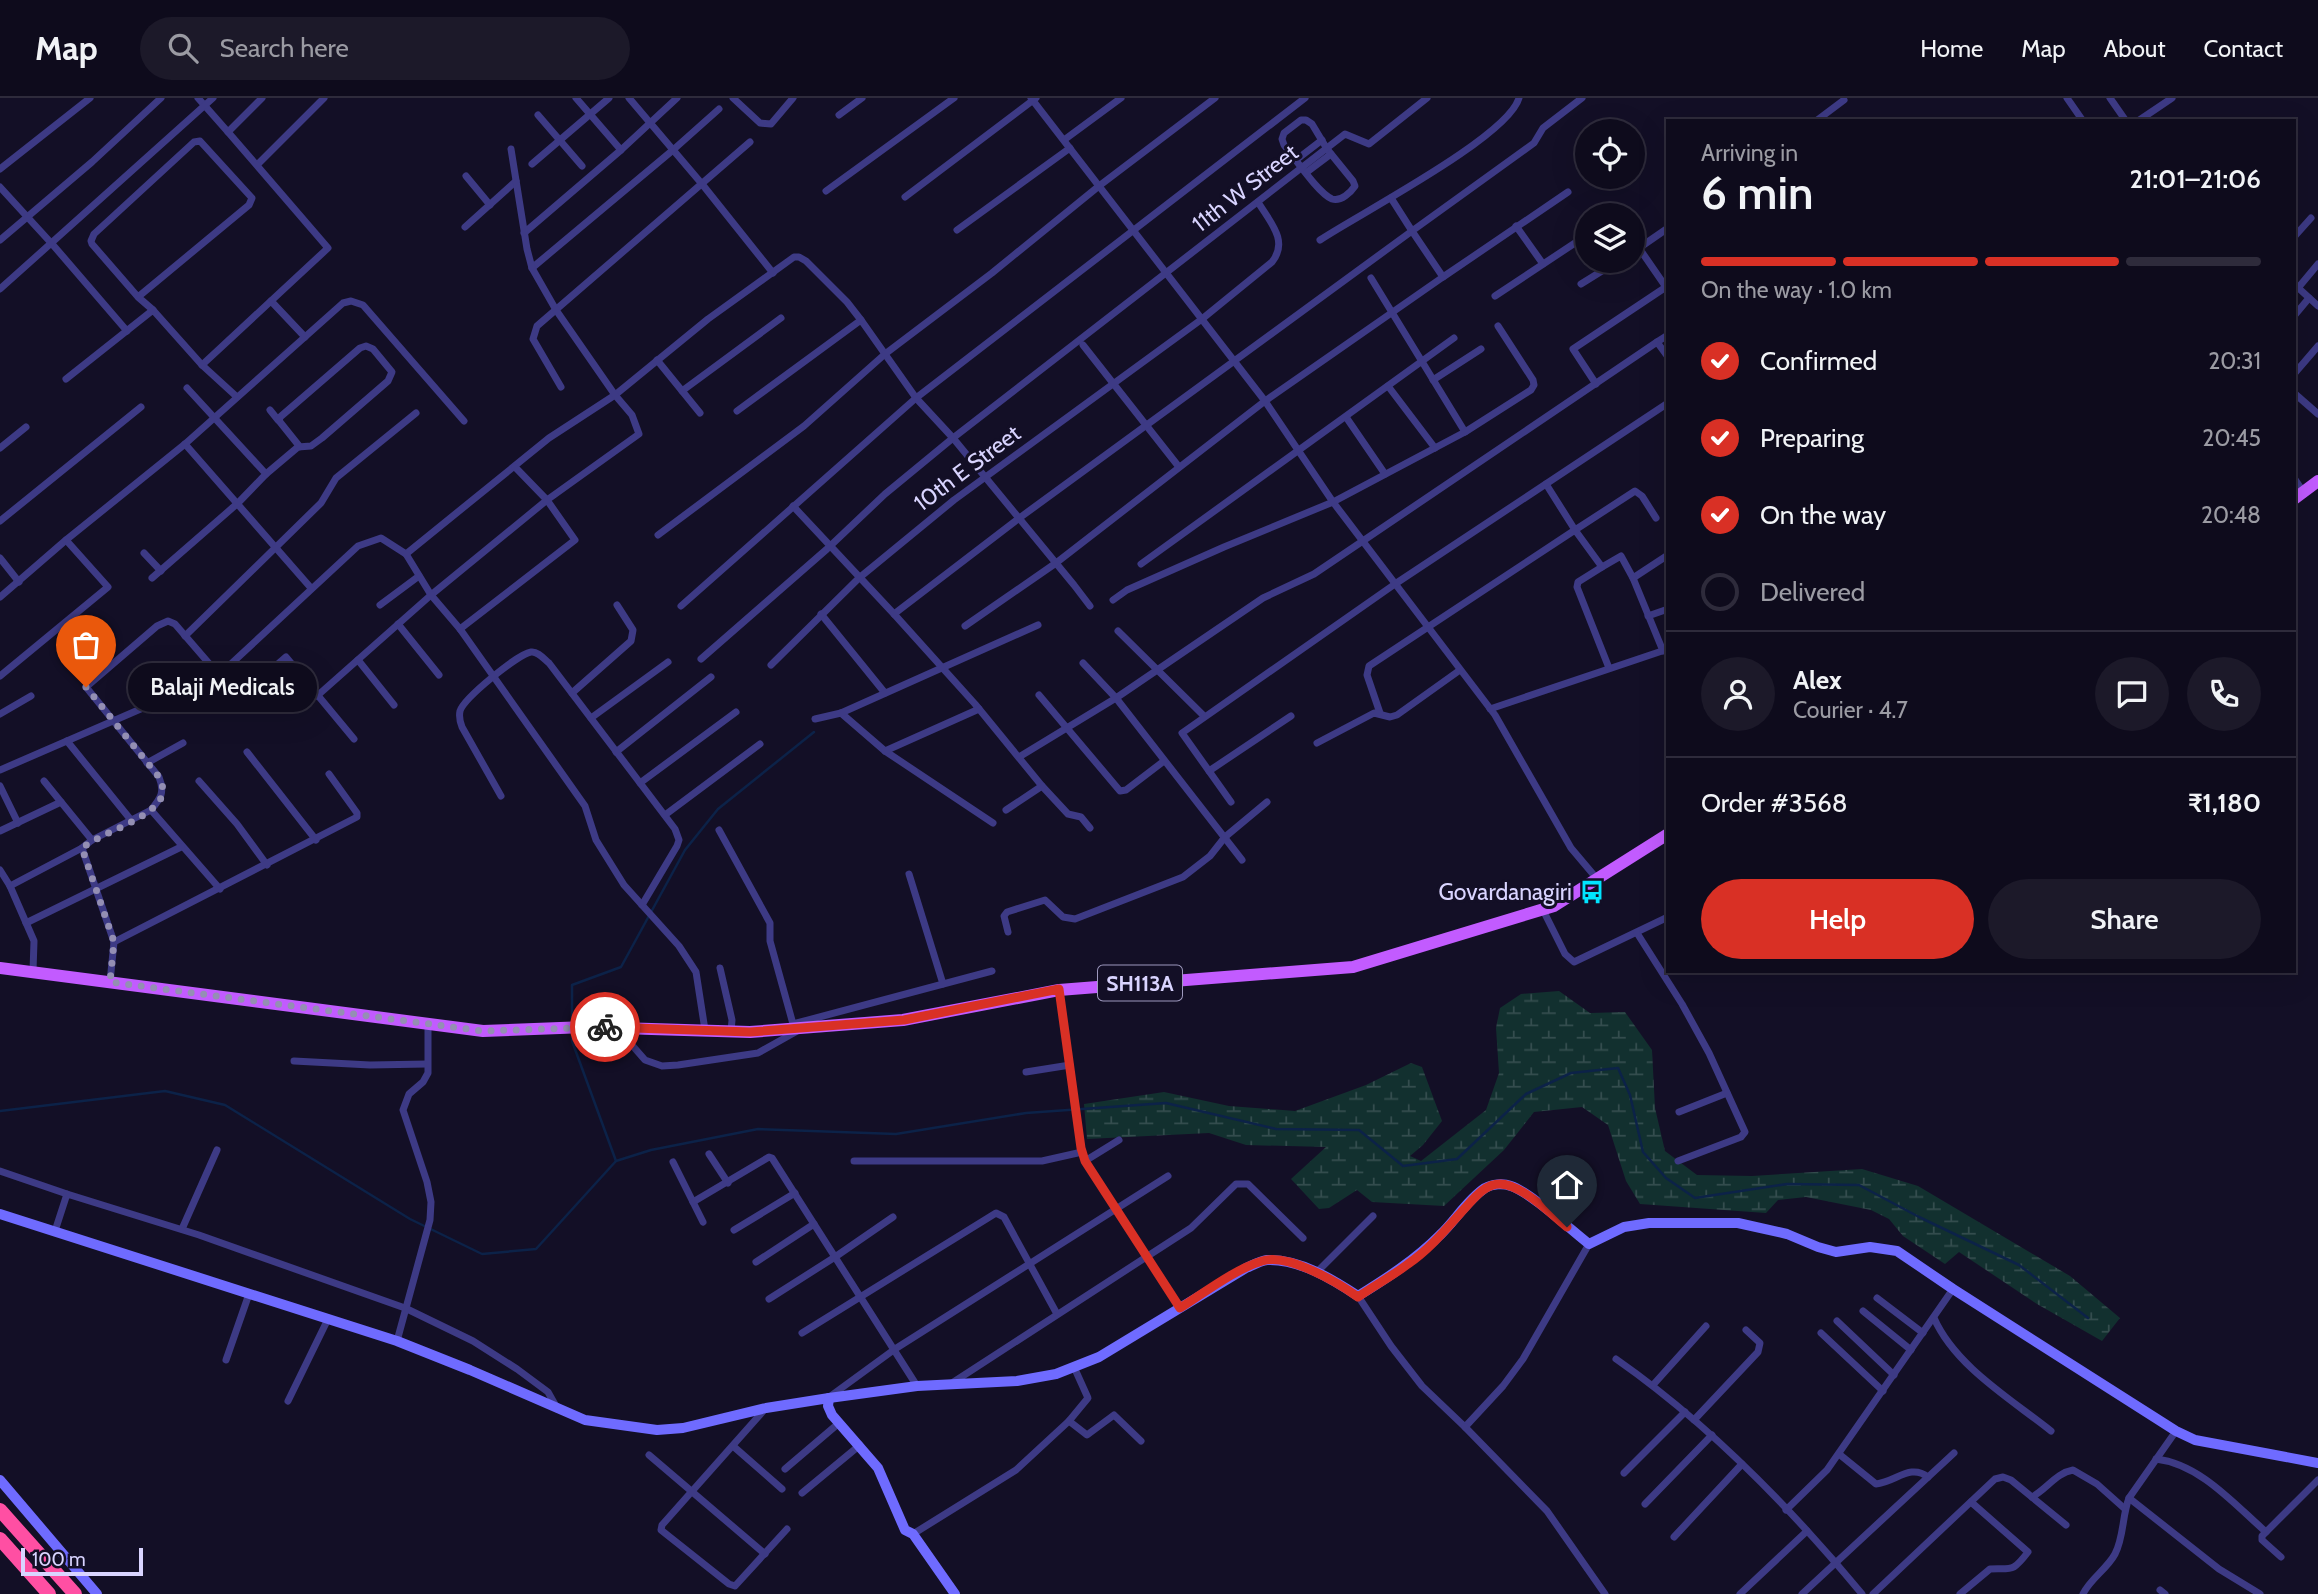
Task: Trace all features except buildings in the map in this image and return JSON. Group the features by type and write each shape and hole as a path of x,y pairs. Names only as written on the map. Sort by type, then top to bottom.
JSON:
{"highway":[{"path":"0,1510 75,1594"},
{"path":"0,1539 49,1594"}],"main road":[{"path":"2299,496 2318,481"},
{"name":"SH113A","path":"0,968 483,1031 586,1027 731,1031 904,1020 1059,989 1353,967 1554,906 1666,835"}],"street":[{"path":"0,169 90,98"},
{"path":"0,240 92,162 161,98"},
{"path":"198,98 258,164 328,248 202,365"},
{"path":"0,289 213,98"},
{"path":"228,131 262,98"},
{"path":"258,164 324,98"},
{"path":"576,98 621,150"},
{"path":"532,164 609,98"},
{"path":"629,98 773,273"},
{"path":"524,233 651,124 677,98"},
{"path":"733,98 766,125 771,124 793,98"},
{"path":"839,116 862,98"},
{"path":"826,191 954,98"},
{"path":"1064,141 1121,98"},
{"path":"658,536 804,426 885,354 1215,98"},
{"path":"681,606 916,398 1305,98"},
{"name":"11th W Street","path":"701,659 885,494 953,438 1258,202 1329,152 1345,134 1369,144 1427,98"},
{"path":"1320,240 1458,156 1518,105 1520,98"},
{"path":"894,614 1146,424 1534,143 1543,128 1582,98"},
{"path":"2067,98 2082,119"},
{"path":"2110,98 2125,119"},
{"path":"2141,119 2172,98"},
{"path":"905,197 1034,99 1265,401 1333,502 1490,709 1565,839 1584,866 1598,880"},
{"path":"1819,119 1844,100"},
{"path":"532,268 719,109"},
{"path":"538,115 582,166"},
{"path":"1301,120 1306,120 1312,124 1329,152 1355,186 1350,193 1338,199 1332,199 1296,160 1282,139 1284,134 1301,120"},
{"path":"1296,160 1322,140"},
{"path":"138,297 249,205 251,198 200,141 194,142 92,237 92,244 138,297 202,365 237,397"},
{"path":"561,387 533,338 537,326 750,142"},
{"path":"957,230 1070,148"},
{"path":"317,696 398,624 547,500 639,434 632,415 556,310 532,268 511,149"},
{"path":"466,176 490,205"},
{"path":"465,227 516,181"},
{"path":"0,187 127,331"},
{"path":"965,626 1056,563 1265,401 1568,192"},
{"path":"1391,198 1443,277"},
{"name":"10th E Street","path":"771,665 859,578 954,500 1202,319 1267,267 1279,254 1279,237 1258,202"},
{"path":"2296,235 2311,218"},
{"path":"1516,226 1543,264"},
{"path":"1645,244 1666,229"},
{"path":"1495,296 1575,243"},
{"path":"406,554 549,438 615,395 708,319 794,257 799,257 847,302 916,398 953,438 1090,606"},
{"path":"1645,261 1666,288"},
{"path":"2318,264 2296,286 2318,306"},
{"path":"1581,284 1599,273"},
{"path":"1371,278 1465,432"},
{"path":"1596,384 1573,349 1666,290"},
{"path":"2296,314 2309,298"},
{"path":"271,301 305,337"},
{"path":"0,597 186,444 343,303 351,301 363,305 464,421"},
{"path":"66,379 153,310"},
{"path":"682,391 781,318"},
{"path":"737,411 860,320"},
{"path":"1113,600 1127,590 1333,502 1465,432 1531,390 1533,380 1498,326"},
{"path":"1019,757 1116,698 1263,598 1314,574 1666,336"},
{"path":"1141,564 1454,338"},
{"path":"1657,342 1666,354"},
{"path":"1083,345 1179,467"},
{"path":"152,579 293,450 311,446 388,381 392,375 390,370 373,349 369,346 363,347 278,420"},
{"path":"2296,372 2318,346"},
{"path":"1433,380 1481,349"},
{"path":"657,360 700,413"},
{"path":"1388,386 1435,448"},
{"path":"187,388 266,474"},
{"path":"2296,394 2317,410"},
{"path":"1231,802 1182,733 1395,584 1666,404"},
{"path":"0,521 141,407"},
{"path":"270,410 300,447"},
{"path":"185,636 321,503 337,478 416,413"},
{"path":"1346,417 1385,474"},
{"path":"0,448 26,427"},
{"path":"186,444 312,588"},
{"path":"460,629 575,540 547,500 515,467"},
{"path":"1546,484 1602,567"},
{"path":"1380,713 1367,670 1635,491 1642,496 1656,517"},
{"path":"793,506 942,667 1042,786 1068,814 1081,817 1090,828"},
{"path":"0,770 219,675 358,546 381,538 406,554 431,596 460,629 585,806 596,840 624,885 679,946 696,972 705,1030"},
{"path":"0,676 108,587 66,540"},
{"path":"144,553 161,570"},
{"path":"1490,709 1665,650 1621,556 1578,582 1577,587 1609,668"},
{"path":"1633,578 1666,556"},
{"path":"0,558 19,582"},
{"path":"380,605 419,576"},
{"path":"572,693 632,641 633,630 617,605"},
{"path":"1648,616 1666,610"},
{"path":"821,614 885,693"},
{"path":"10,886 151,810 161,798 163,790 159,777 86,687 157,626 168,621 176,624 219,675"},
{"path":"398,624 439,675"},
{"path":"815,719 841,713 1038,625"},
{"path":"1118,631 1204,716"},
{"path":"501,796 460,720 460,709 469,697 493,676 529,652 537,653 572,693 675,829 679,839 645,907"},
{"path":"274,706 255,684 286,657 354,739"},
{"path":"358,660 394,705"},
{"path":"591,718 668,662"},
{"path":"1083,663 1116,698 1242,860"},
{"path":"1317,743 1367,716 1380,713 1390,717 1397,715 1461,670"},
{"path":"617,752 711,677"},
{"path":"1039,695 1120,791 1126,790 1164,761"},
{"path":"0,714 31,696"},
{"path":"885,751 979,709"},
{"path":"640,783 736,712"},
{"path":"841,713 885,751 993,822"},
{"path":"1209,771 1291,716"},
{"path":"67,741 131,820"},
{"path":"147,763 183,743"},
{"path":"665,815 760,744"},
{"path":"247,752 316,840"},
{"path":"114,942 357,817 357,813 329,774"},
{"path":"199,780 237,824 267,865"},
{"path":"44,781 92,840"},
{"path":"0,786 18,823"},
{"path":"1006,810 1042,786"},
{"path":"0,831 61,802"},
{"path":"1008,932 1005,913 1032,904 1045,900 1063,917 1075,919 1175,880 1210,856 1225,838 1267,802"},
{"path":"151,810 220,889"},
{"path":"719,830 770,923 770,941 795,1027"},
{"path":"26,923 181,847"},
{"path":"82,848 114,942 110,982"},
{"path":"0,870 10,886 34,941 33,971"},
{"path":"909,874 943,984"},
{"path":"1543,910 1565,954 1574,962 1666,918"},
{"path":"1637,933 1709,1053 1744,1128 1744,1135 1678,1161"},
{"path":"720,968 732,1020 731,1031"},
{"path":"617,1028 645,1060 651,1063 670,1066 758,1053 795,1027 992,971"},
{"path":"1059,989 1081,1150 1085,1161 1180,1308"},
{"path":"397,1341 430,1220 431,1202 427,1182 403,1110 409,1094 423,1082 428,1073 428,1025"},
{"path":"294,1061 370,1065 427,1064"},
{"path":"1026,1072 1070,1065"},
{"path":"1679,1112 1727,1093"},
{"path":"1085,1161 1119,1140"},
{"path":"182,1229 217,1150"},
{"path":"854,1161 1042,1161 1081,1150"},
{"path":"709,1154 728,1183"},
{"path":"694,1202 770,1157 796,1192 917,1386"},
{"path":"673,1162 703,1222"},
{"path":"0,1171 182,1229 405,1308 473,1341 517,1369 548,1392 557,1408"},
{"path":"955,1594 913,1534 905,1530 878,1468 832,1415 828,1406 829,1398 895,1349 1168,1177"},
{"path":"948,1386 1191,1228 1236,1184 1248,1184 1303,1238"},
{"path":"1358,1297 1409,1264 1486,1188 1498,1184 1511,1186 1524,1193 1589,1244"},
{"path":"734,1230 796,1192"},
{"path":"55,1231 67,1194"},
{"path":"803,1333 996,1213 1004,1217 1057,1314"},
{"path":"0,1214 397,1341 585,1420 657,1430 682,1428 766,1408 829,1398 917,1386 1017,1381 1056,1374 1099,1357 1247,1268 1264,1260 1277,1261 1317,1272 1358,1297 1422,1386 1547,1511 1605,1594"},
{"path":"1317,1272 1374,1216"},
{"path":"769,1299 893,1217"},
{"path":"1465,1427 1503,1386 1523,1359 1589,1244 1624,1227 1649,1223 1738,1223 1787,1234 1836,1252 1881,1247 1897,1251 2176,1431 2195,1440 2318,1463"},
{"path":"756,1262 814,1224"},
{"path":"1786,1510 1827,1470 1953,1289"},
{"path":"226,1360 249,1294"},
{"path":"1877,1298 1923,1333"},
{"path":"1863,1311 1911,1350"},
{"path":"1934,1318 1946,1342 1967,1364 2051,1431"},
{"path":"288,1401 328,1319"},
{"path":"1837,1321 1894,1375"},
{"path":"1653,1385 1706,1326"},
{"path":"1694,1420 1758,1352 1760,1343 1746,1330"},
{"path":"1821,1333 1883,1391"},
{"path":"1616,1359 1653,1385 1712,1435 1807,1531 1862,1594"},
{"path":"913,1534 1016,1470 1069,1421 1088,1398 1074,1367"},
{"path":"766,1408 662,1525 662,1532 733,1586 738,1584 787,1529"},
{"path":"1624,1473 1685,1412"},
{"path":"1069,1421 1087,1434 1114,1415 1141,1441"},
{"path":"785,1469 839,1423"},
{"path":"2083,1594 2118,1550 2124,1509 2129,1498 2176,1431"},
{"path":"1645,1504 1712,1435"},
{"path":"802,1493 860,1445"},
{"path":"733,1446 782,1489"},
{"path":"1802,1594 1954,1453"},
{"path":"1839,1454 1877,1484 1914,1471 1928,1477"},
{"path":"649,1455 765,1554"},
{"path":"2156,1459 2182,1465 2202,1477 2266,1532"},
{"path":"1674,1537 1742,1464"},
{"path":"2032,1497 2057,1476 2073,1470 2097,1484 2124,1509"},
{"path":"1873,1594 1995,1479 2003,1477 2011,1480 2066,1525"},
{"path":"0,1479 97,1594"},
{"path":"2281,1557 2262,1540 2266,1532 2318,1480"},
{"path":"2129,1498 2198,1554 2260,1594"},
{"path":"1960,1594 1990,1569 2012,1569 2028,1552 1971,1502"},
{"path":"1740,1594 1807,1531"}],"green space":[{"path":"1559,991 1590,1013 1625,1012 1652,1050 1655,1108 1665,1151 1697,1175 1752,1176 1862,1169 1918,1186 2070,1276 2120,1318 2102,1341 2037,1304 1959,1252 1945,1264 1903,1236 1889,1219 1871,1210 1806,1197 1778,1200 1766,1213 1640,1204 1626,1181 1608,1125 1582,1107 1534,1112 1504,1150 1444,1206 1372,1202 1357,1190 1329,1208 1319,1209 1291,1179 1326,1147 1246,1145 1209,1133 1087,1139 1084,1104 1164,1092 1229,1106 1295,1111 1366,1085 1411,1063 1422,1067 1442,1121 1423,1145 1410,1156 1421,1161 1486,1110 1499,1073 1496,1028 1500,1008 1521,994"}],"waterway":[{"path":"572,1023 572,985 621,967 685,850 718,809 814,732"},
{"path":"572,1033 572,1041 616,1161"},
{"path":"0,1111 165,1091 225,1105 410,1219 482,1254 536,1249 616,1161 651,1150 758,1129 896,1134 1026,1113 1166,1103 1276,1129 1359,1130 1403,1166 1457,1159 1526,1094 1571,1073 1618,1068 1630,1095 1643,1152 1666,1178 1695,1198 1787,1184 1859,1185 2019,1265 2088,1318"}],"way so far":[{"path":"86,687 159,777 163,790 161,798 151,810 92,840 82,848 114,942 110,982 483,1031 605,1027"}],"place":[{"name":"Balaji Medicals","path":"86,687"},
{"name":"Govardanagiri","path":"1592,892"}],"route":[{"path":"605,1027 750,1032 904,1020 1059,989 1085,1161 1180,1308 1264,1260 1317,1272 1358,1297 1409,1264 1486,1188 1498,1184 1511,1186 1524,1193 1567,1227"}]}
